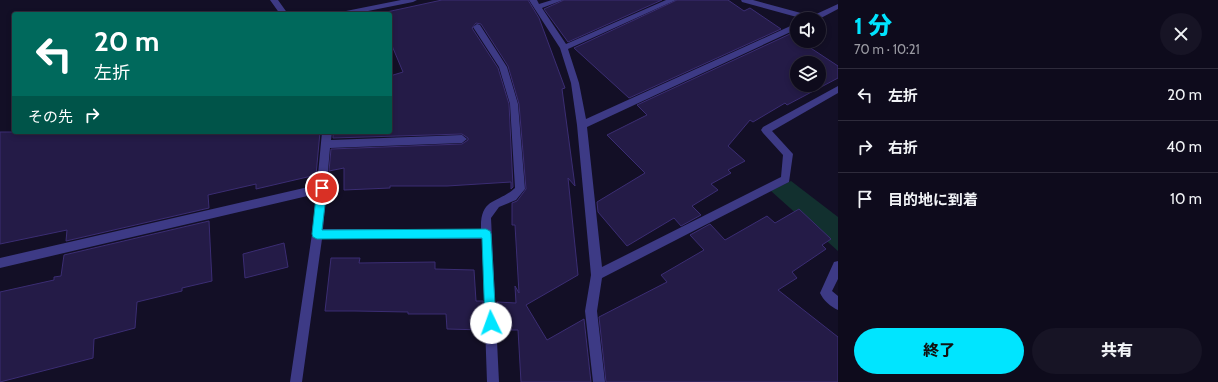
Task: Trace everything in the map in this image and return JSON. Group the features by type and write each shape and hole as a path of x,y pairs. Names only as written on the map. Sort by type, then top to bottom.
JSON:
{"street":[{"path":"274,0 283,12"},
{"path":"351,12 413,0"},
{"path":"559,0 536,4 564,48 576,83 582,125 597,275 591,311 599,382"},
{"path":"564,48 672,0"},
{"path":"745,0 790,13"},
{"path":"826,12 838,6"},
{"path":"477,27 503,67 514,104 520,189 512,197 495,204 486,217 493,382"},
{"path":"582,125 790,29"},
{"path":"597,275 786,179 788,154 766,130 838,89"},
{"path":"296,382 317,234 327,134"},
{"path":"327,144 462,139"},
{"path":"0,263 322,188"},
{"path":"317,234 486,234"},
{"path":"838,266 826,293 838,304"}],"green space":[{"path":"791,181 838,217 838,251 771,191"}],"building":[{"path":"442,0 528,0 539,18 565,88 562,89 575,186 568,178 578,275 526,305 547,340 584,319 591,382 521,382 518,330 498,330 497,302 516,303 515,286 519,293 515,225 512,225 512,203 517,201 526,189 519,104 508,66 481,24 476,23 472,28 498,68 509,104 513,187 511,189 511,182 447,186 390,186 390,188 344,190 344,168 329,171 331,149 462,144 468,140 468,138 462,134 333,138 333,134 392,134 392,75 403,72 392,46 392,12 387,12"},
{"path":"564,0 662,0 568,42 544,9"},
{"path":"677,0 728,0 744,11 750,8 781,29 629,98 574,48"},
{"path":"790,34 790,48 811,48 823,56 790,56 790,92 812,92 787,105 785,103 753,122 750,120 728,146 745,161 728,170 731,173 711,184 718,190 692,206 701,215 681,226 674,218 627,246 598,212 597,202 645,173 607,135 647,115 637,105"},
{"path":"826,58 838,66 838,78 826,84"},
{"path":"0,132 12,132 12,134 320,134 316,175 256,189 256,184 208,195 209,208 66,241 67,230 0,244"},
{"path":"799,209 831,239 822,245 826,249 792,272 797,278 778,290 838,337 838,382 606,382 599,317 667,282 661,275 704,250 690,235 710,224 725,240 767,216 775,223"},
{"path":"209,221 212,281 182,288 182,291 137,302 135,328 94,339 93,358 0,382 0,292 54,280 54,277 61,276 64,255"},
{"path":"284,243 288,267 245,278 243,254"},
{"path":"331,258 360,258 359,263 435,262 435,269 474,270 476,301 483,301 484,330 447,329 446,314 325,311"}],"route":[{"path":"322,188 317,234 486,234 491,323"}]}
